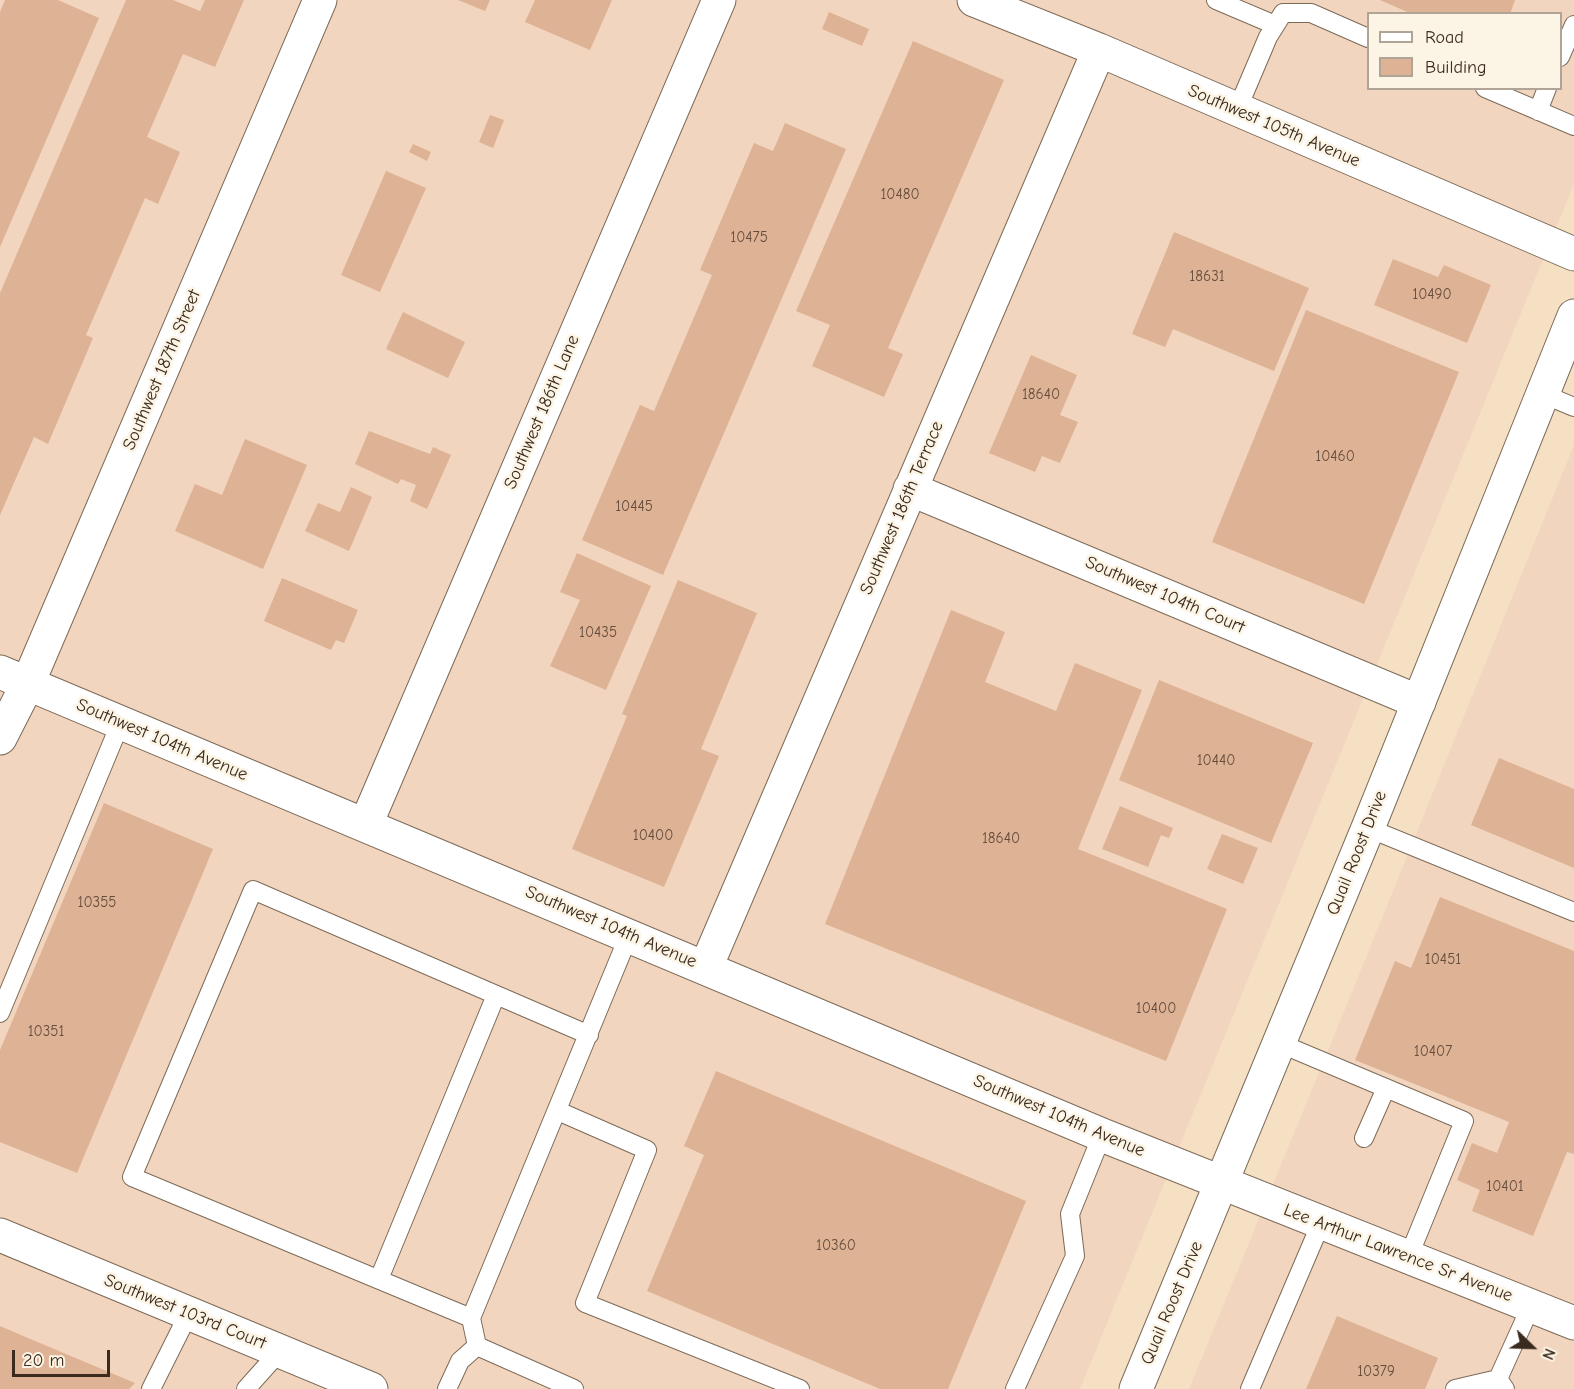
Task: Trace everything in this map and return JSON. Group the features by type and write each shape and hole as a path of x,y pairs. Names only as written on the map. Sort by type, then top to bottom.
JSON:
{"street":[{"name":"Southwest 187th Street","path":"0,738 14,677 320,0"},
{"name":"Southwest 186th Lane","path":"366,824 719,0"},
{"name":"Southwest 105th Avenue","path":"974,0 1099,50 1574,254"},
{"name":"Southwest 186th Terrace","path":"706,967 1099,50"},
{"name":"Quail Roost Drive","path":"1136,1389 1368,828 1574,316"},
{"name":"Southwest 104th Court","path":"910,489 1419,702"},
{"name":"Southwest 104th Avenue","path":"14,677 120,724 366,824 1102,1135 1221,1183"},
{"name":"Lee Arthur Lawrence Sr Avenue","path":"1221,1183 1574,1323"},
{"name":"Southwest 103rd Court","path":"0,1235 370,1389"}],"lane":[{"path":"1216,0 1275,25"},
{"path":"1237,110 1275,25 1283,13 1311,13 1367,38"},
{"path":"1562,52 1574,25"},
{"path":"1490,90 1574,126"},
{"path":"1538,111 1546,90"},
{"path":"1543,394 1574,407"},
{"path":"0,1013 120,724"},
{"path":"1368,828 1574,912"},
{"path":"471,1318 132,1177 253,890 589,1035"},
{"path":"477,1346 471,1318 629,935"},
{"path":"379,1279 496,995"},
{"path":"1279,1043 1464,1121 1408,1258"},
{"path":"1364,1138 1386,1088"},
{"path":"558,1111 646,1150 585,1303 800,1389"},
{"path":"1015,1389 1075,1256 1070,1214 1102,1135"},
{"path":"1250,1389 1321,1223"},
{"path":"1455,1389 1502,1384 1531,1305"},
{"path":"150,1389 189,1313"},
{"path":"447,1389 460,1361 477,1346"},
{"path":"477,1346 574,1389"},
{"path":"246,1389 280,1351"}],"shaded area":[{"path":"0,0 1574,0 1574,184 1080,1389 0,1389"},
{"path":"1574,445 1574,1389 1189,1389 1345,1009"}],"building":[{"path":"5,0 58,0 99,18 0,247 0,12"},
{"path":"126,0 173,0 200,11 205,0 244,0 215,67 183,54 147,137 180,152 158,204 145,198 86,335 93,338 48,444 34,437 0,515 0,293"},
{"path":"458,0 490,0 485,11"},
{"path":"535,0 612,0 590,50 525,22"},
{"path":"1380,0 1515,0 1511,12 1407,12"},
{"path":"829,12 869,29 862,46 822,29"},
{"path":"913,41 1004,80 888,348 903,354 884,397 812,366 830,325 796,311"},
{"path":"490,115 504,120 493,148 479,142"},
{"path":"785,123 846,149 663,575 582,540 640,405 654,411 712,275 700,270 754,143 773,151"},
{"path":"413,144 431,152 427,161 409,152"},
{"path":"386,171 426,188 380,292 341,275"},
{"path":"1174,232 1309,288 1274,371 1173,329 1165,347 1132,334"},
{"path":"1393,259 1438,277 1444,265 1491,285 1467,343 1374,305"},
{"path":"1306,310 1459,372 1364,604 1212,542"},
{"path":"403,312 465,342 448,378 386,349"},
{"path":"1031,355 1077,375 1060,415 1078,422 1060,463 1042,456 1035,472 989,453"},
{"path":"369,431 430,454 433,447 451,455 427,509 410,501 416,485 401,479 398,484 355,464"},
{"path":"245,439 307,465 263,569 175,531 195,484 222,495"},
{"path":"351,487 372,497 349,551 305,531 318,503 340,512"},
{"path":"577,553 651,586 606,690 550,666 580,600 560,592"},
{"path":"282,578 358,610 344,643 336,640 331,650 264,621"},
{"path":"678,580 757,613 701,749 719,756 664,887 572,849 627,716 622,714"},
{"path":"951,610 1005,632 985,682 1056,711 1075,663 1142,690 1078,849 1227,909 1166,1061 825,924"},
{"path":"1159,680 1313,743 1271,843 1119,780"},
{"path":"1499,758 1574,789 1574,868 1471,825"},
{"path":"104,803 213,849 77,1173 0,1142 0,1050"},
{"path":"1120,806 1173,828 1169,838 1161,835 1148,867 1102,849"},
{"path":"1222,834 1258,848 1243,884 1207,869"},
{"path":"1440,897 1574,951 1574,1154 1567,1152 1533,1236 1472,1211 1480,1190 1457,1180 1472,1143 1497,1153 1509,1122 1355,1060 1395,961 1411,968"},
{"path":"716,1071 1026,1201 948,1389 880,1389 647,1291 704,1155 684,1146"},
{"path":"1337,1316 1438,1358 1425,1389 1306,1389"},
{"path":"0,1326 135,1383 129,1389 0,1389"}]}
